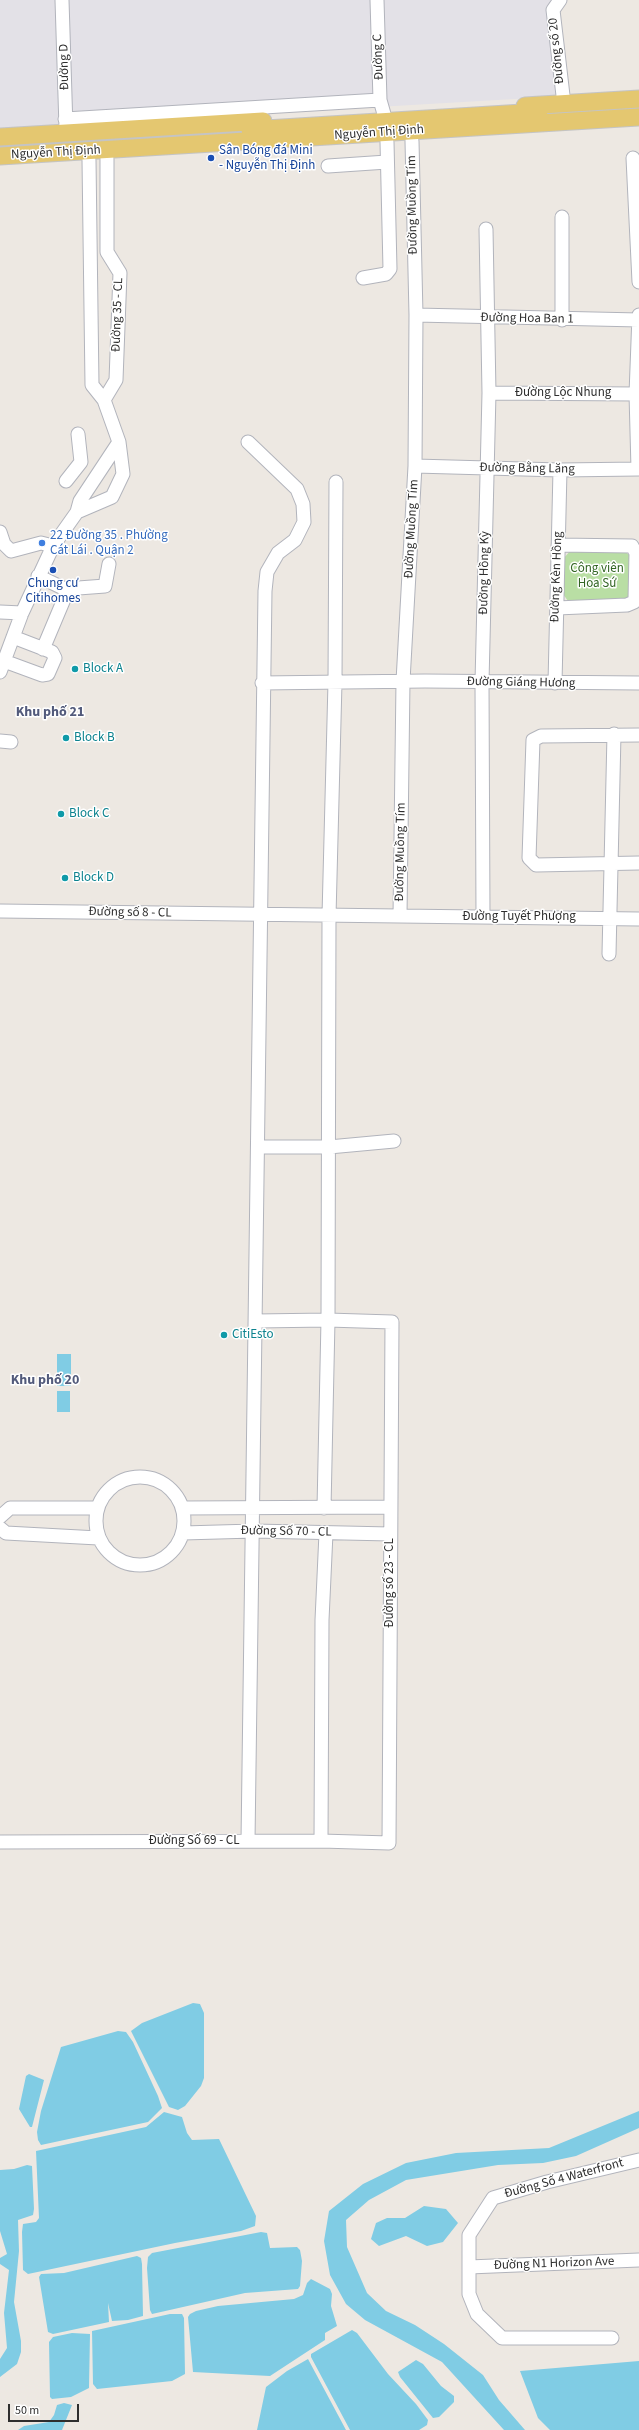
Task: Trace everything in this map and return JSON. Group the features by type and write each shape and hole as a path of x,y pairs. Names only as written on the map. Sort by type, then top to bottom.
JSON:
{"main road":[{"name":"Nguyễn Thị Định","path":"411,126 449,113 563,107 639,99"},
{"name":"Nguyễn Thị Định","path":"563,107 639,107"},
{"name":"Nguyễn Thị Định","path":"0,156 88,146 385,122 411,126 639,117"},
{"name":"Nguyễn Thị Định","path":"0,145 106,145 183,120 385,122 411,126 639,127"},
{"name":"Nguyễn Thị Định","path":"0,137 66,126 88,146"},
{"name":"Nguyễn Thị Định","path":"0,165 88,146"}],"street":[{"name":"Đường D","path":"62,0 66,126"},
{"name":"Đường C","path":"363,278 386,274 389,272 387,162 377,0"},
{"name":"Đường số 20","path":"560,0 553,10 563,107"},
{"path":"66,126 183,120"},
{"name":"Đường Muồng Tím","path":"400,916 403,681 415,466 416,315 411,126"},
{"name":"Đường 35 - CL","path":"104,400 116,380 120,273 107,252 106,145"},
{"name":"Đường 35 - CL","path":"77,512 112,497 123,474 119,442 104,400 92,385 88,146"},
{"path":"633,158 639,282"},
{"path":"328,166 387,162"},
{"path":"562,217 562,320"},
{"name":"Đường Hồng Kỳ","path":"483,917 482,682 489,393 489,318 486,229"},
{"name":"Đường Hoa Ban 1","path":"416,315 562,320 639,318"},
{"path":"639,318 636,394 639,469"},
{"name":"Đường Lộc Nhung","path":"489,393 636,394"},
{"path":"66,481 81,462 78,434"},
{"path":"13,637 52,652 55,658 48,674 42,675 2,666 13,637 22,614 38,576 53,546 77,512 80,501 119,442"},
{"path":"248,442 297,489 303,504 304,522 295,540 278,553 267,572 262,683 259,1147 255,1256 256,1321 253,1508 254,1531 248,1841"},
{"name":"Đường Bằng Lăng","path":"415,466 560,470 639,469"},
{"name":"Đường Kèn Hồng","path":"555,683 560,470"},
{"path":"324,1508 328,1320 329,916 335,682 336,482"},
{"path":"0,532 3,551 11,551 41,543 53,546"},
{"path":"557,608 627,605 634,602 636,553 632,546 558,545"},
{"path":"38,576 65,589 105,586 109,564"},
{"path":"44,649 67,592 65,589"},
{"path":"0,612 22,614"},
{"name":"Đường Giáng Hương","path":"262,683 403,681 639,683"},
{"path":"639,735 614,734 536,737 531,743 528,858 536,865 639,864"},
{"path":"609,954 614,734"},
{"name":"Đường số 8 - CL","path":"0,911 329,916"},
{"name":"Đường Tuyết Phượng","path":"329,916 639,919"},
{"path":"259,1147 329,1147 394,1141"},
{"path":"256,1321 328,1320"},
{"name":"Đường số 23 - CL","path":"328,1320 392,1322 388,1843"},
{"path":"140,1477 154,1479 166,1485 176,1496 182,1508 184,1522 183,1533 174,1549 162,1559 148,1565 133,1565 118,1560 106,1551 98,1538 95,1523 97,1508 104,1496 114,1485 126,1479 140,1477"},
{"name":"Đường Số 70 - CL","path":"182,1508 390,1507"},
{"path":"0,1517 10,1508 97,1508"},
{"path":"0,1528 6,1533 98,1538"},
{"name":"Đường Số 70 - CL","path":"183,1533 254,1531 390,1534"},
{"path":"321,1841 322,1620 326,1533"},
{"name":"Đường Số 69 - CL","path":"0,1842 321,1841 388,1843"},
{"name":"Đường Số 4 Waterfront","path":"612,2338 502,2338 477,2314 469,2294 469,2235 493,2198 547,2182 639,2160"},
{"name":"Đường N1 Horizon Ave","path":"469,2267 639,2260"}],"shaded area":[{"path":"0,0 565,0 560,14 566,96 0,129"}],"green space":[{"name":"Công viên Hoa Sứ","path":"570,551 624,551 628,554 631,557 630,595 627,600 568,601 563,594 564,558"}],"water":[{"path":"57,1354 71,1354 71,1386 57,1386"},
{"path":"57,1391 70,1391 70,1412 57,1412"},
{"path":"193,2003 200,2004 204,2013 204,2078 201,2086 185,2106 178,2110 169,2107 131,2031 142,2023"},
{"path":"118,2031 126,2032 133,2042 162,2108 148,2122 41,2145 38,2140 37,2132 41,2111 61,2047"},
{"path":"29,2074 44,2080 32,2127 30,2127 19,2109 26,2076"},
{"path":"639,2111 639,2128 576,2156 543,2163 498,2165 406,2180 369,2200 346,2220 347,2247 367,2293 386,2311 415,2325 444,2344 483,2375 499,2400 525,2430 504,2430 442,2362 365,2320 346,2304 330,2275 324,2241 329,2211 363,2184 406,2163 456,2153 549,2148"},
{"path":"164,2112 182,2117 187,2133 192,2140 219,2139 256,2216 255,2226 241,2231 175,2243 28,2274 23,2270 23,2224 36,2222 39,2218 36,2151 146,2127"},
{"path":"27,2165 32,2166 34,2209 33,2215 18,2220 19,2251 14,2302 21,2341 21,2352 17,2364 0,2377 0,2359 7,2348 4,2313 9,2270 0,2264 0,2258 7,2254 0,2231 0,2170 14,2169"},
{"path":"424,2206 446,2209 458,2223 443,2242 427,2246 406,2236 379,2246 371,2239 376,2223 387,2218 405,2218"},
{"path":"261,2232 267,2233 270,2248 297,2247 300,2250 302,2261 300,2286 298,2289 245,2293 152,2314 150,2310 147,2268 148,2257 152,2253"},
{"path":"137,2256 141,2258 142,2264 143,2316 128,2320 112,2321 108,2303 109,2322 53,2334 48,2332 39,2277 41,2274 64,2273"},
{"path":"311,2279 330,2289 332,2294 331,2306 337,2326 325,2333 325,2340 270,2376 193,2372 188,2317 190,2314 196,2311 218,2306 294,2299 303,2295 307,2283"},
{"path":"170,2314 182,2314 184,2318 185,2374 172,2381 97,2389 93,2384 92,2331"},
{"path":"352,2330 357,2333 388,2374 416,2404 428,2420 427,2425 419,2430 350,2430 311,2357 311,2354"},
{"path":"72,2333 90,2334 89,2388 71,2397 52,2399 50,2397 49,2342 53,2337"},
{"path":"308,2359 346,2430 257,2430 266,2387 287,2371"},
{"path":"416,2360 423,2364 441,2386 454,2396 454,2402 439,2417 433,2418 400,2377 398,2372"},
{"path":"639,2361 639,2430 550,2430 538,2418 520,2371"},
{"path":"64,2403 72,2405 62,2430 18,2430 24,2426 49,2422 54,2415 57,2405"}],"place":[{"name":"Sân Bóng đá Mini - Nguyễn Thị Định","path":"211,158"},
{"name":"22 Đường 35 . Phường Cát Lái . Quận 2","path":"42,543"},
{"name":"Chung cư Citihomes","path":"53,570"},
{"name":"Block A","path":"75,669"},
{"name":"Block B","path":"66,738"},
{"name":"Block C","path":"61,814"},
{"name":"Block D","path":"65,878"},
{"name":"CitiEsto","path":"224,1335"}],"district":[{"name":"Khu phố 21","path":"50,713"},
{"name":"Khu phố 20","path":"45,1381"}]}
